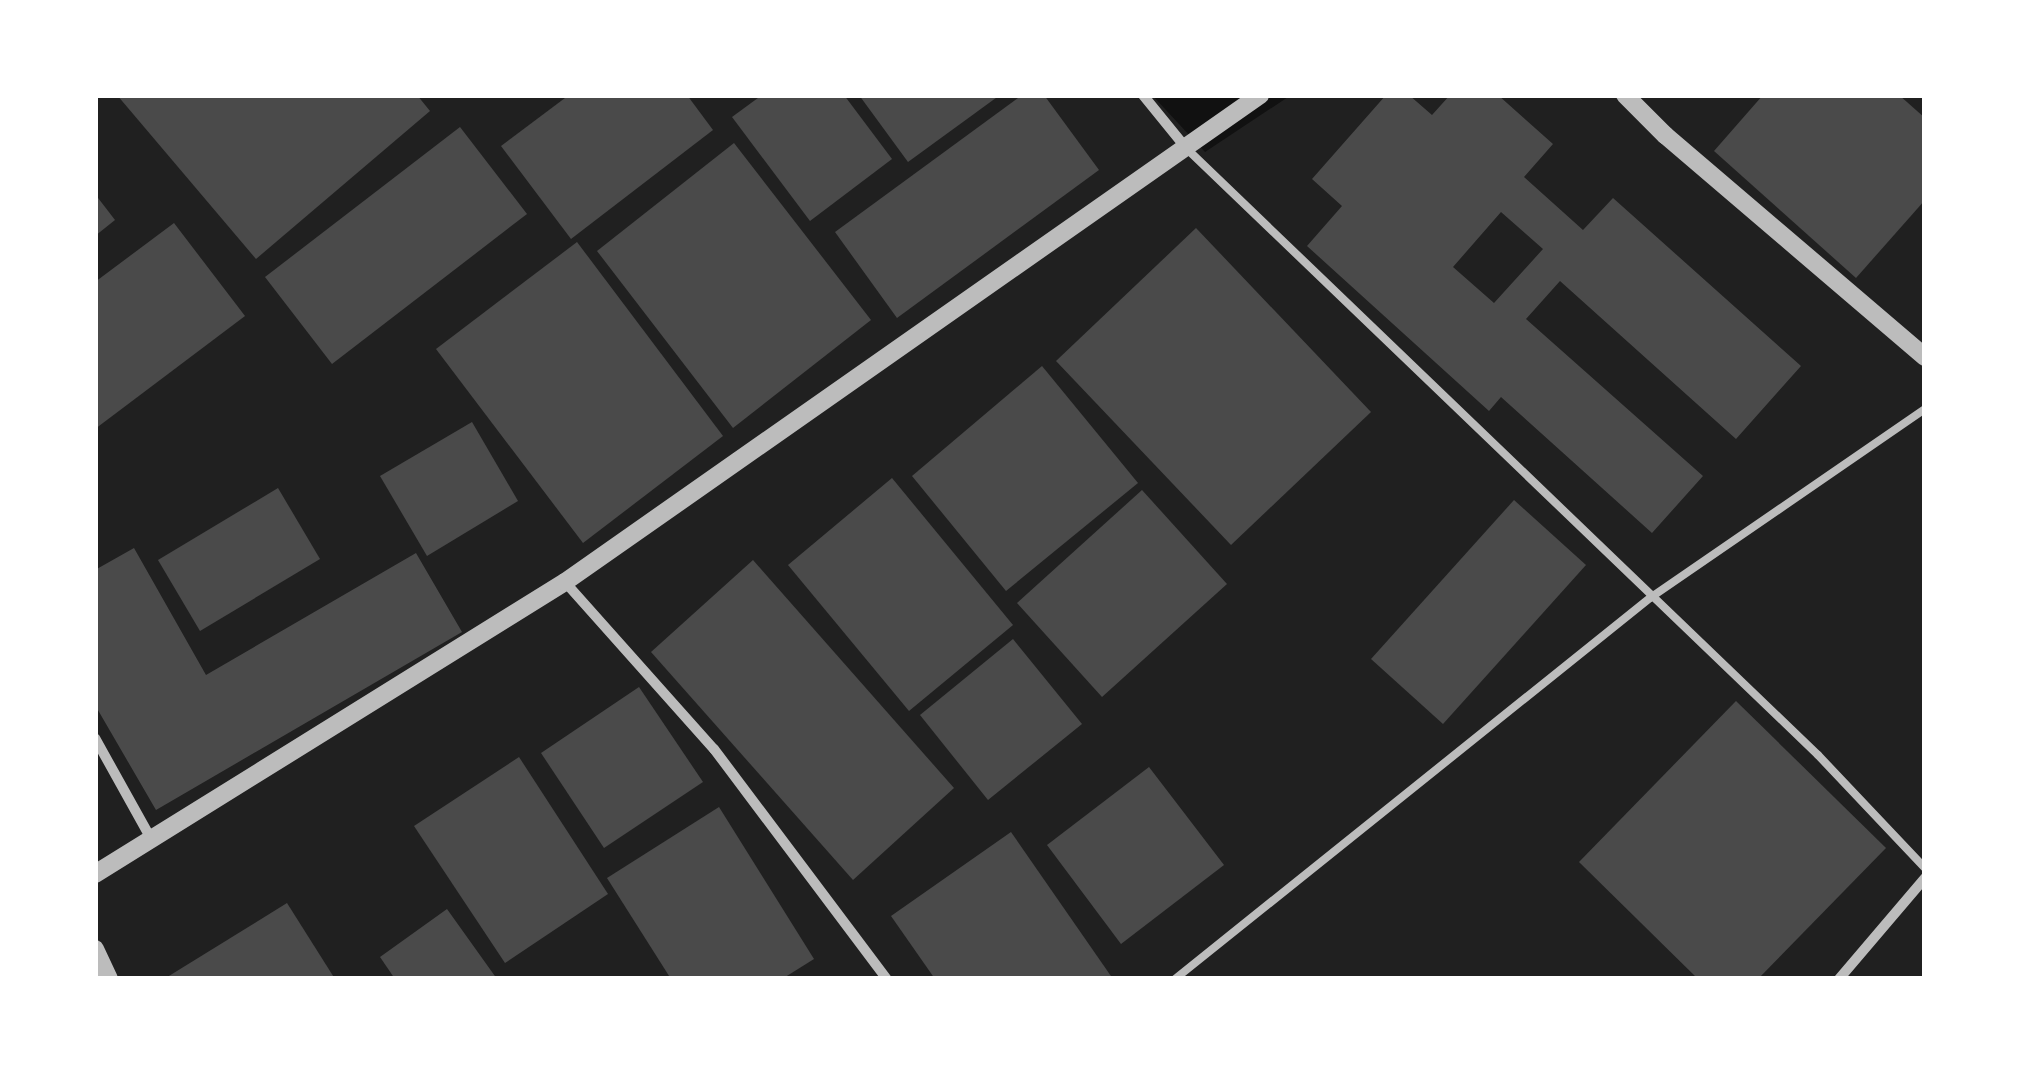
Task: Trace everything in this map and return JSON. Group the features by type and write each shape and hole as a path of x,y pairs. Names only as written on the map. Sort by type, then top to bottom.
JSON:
{"street":[{"path":"1143,95 1186,148"},
{"path":"95,874 150,836 565,582 1260,95"},
{"path":"1625,95 1665,135 1925,357"},
{"path":"565,582 714,749 887,979"},
{"path":"95,738 150,836"},
{"path":"1839,979 1925,878"},
{"path":"95,949 109,979"}],"lane":[{"path":"1186,148 1650,598 1818,754 1925,868"},
{"path":"1176,979 1650,598 1925,409"}],"shaded area":[{"path":"95,95 1152,95 1205,152 1291,95 1925,95 1925,979 95,979"}],"building":[{"path":"117,95 417,95 430,111 256,259"},
{"path":"569,95 687,95 713,130 571,239 501,146"},
{"path":"762,95 844,95 892,159 810,221 732,117"},
{"path":"859,95 1000,95 908,162"},
{"path":"1022,95 1044,95 1099,170 897,318 835,232"},
{"path":"1386,95 1409,95 1432,115 1450,95 1498,95 1553,144 1524,177 1583,230 1613,198 1801,366 1736,439 1560,281 1526,319 1703,476 1652,533 1501,397 1489,411 1307,246 1342,206 1312,179","holes":["1501,212 1543,249 1494,303 1453,267"]},
{"path":"1763,95 1899,95 1925,118 1925,200 1856,278 1714,151"},
{"path":"460,127 527,214 332,364 265,277"},
{"path":"734,143 871,320 733,428 597,251"},
{"path":"95,194 115,220 95,236"},
{"path":"174,223 245,316 95,429 95,282"},
{"path":"1196,228 1371,412 1231,545 1056,361"},
{"path":"577,242 723,436 583,543 436,349"},
{"path":"1042,366 1138,483 1006,591 912,476"},
{"path":"472,422 518,501 427,556 380,476"},
{"path":"892,478 1013,625 909,711 788,565"},
{"path":"278,488 320,559 200,631 158,560"},
{"path":"1142,490 1227,584 1102,697 1017,603"},
{"path":"1514,500 1586,565 1443,724 1371,659"},
{"path":"134,548 206,675 416,553 462,632 156,810 95,705 95,570"},
{"path":"753,560 954,788 853,880 651,652"},
{"path":"1013,639 1082,724 988,800 920,715"},
{"path":"639,687 703,782 604,848 541,753"},
{"path":"1736,701 1886,848 1758,979 1698,979 1579,862"},
{"path":"519,757 608,894 505,963 414,826"},
{"path":"1149,767 1224,865 1121,944 1047,845"},
{"path":"719,807 814,959 782,979 671,979 607,878"},
{"path":"1011,832 1113,979 935,979 891,916"},
{"path":"287,903 335,979 164,979"},
{"path":"447,909 497,979 395,979 380,957"}]}
